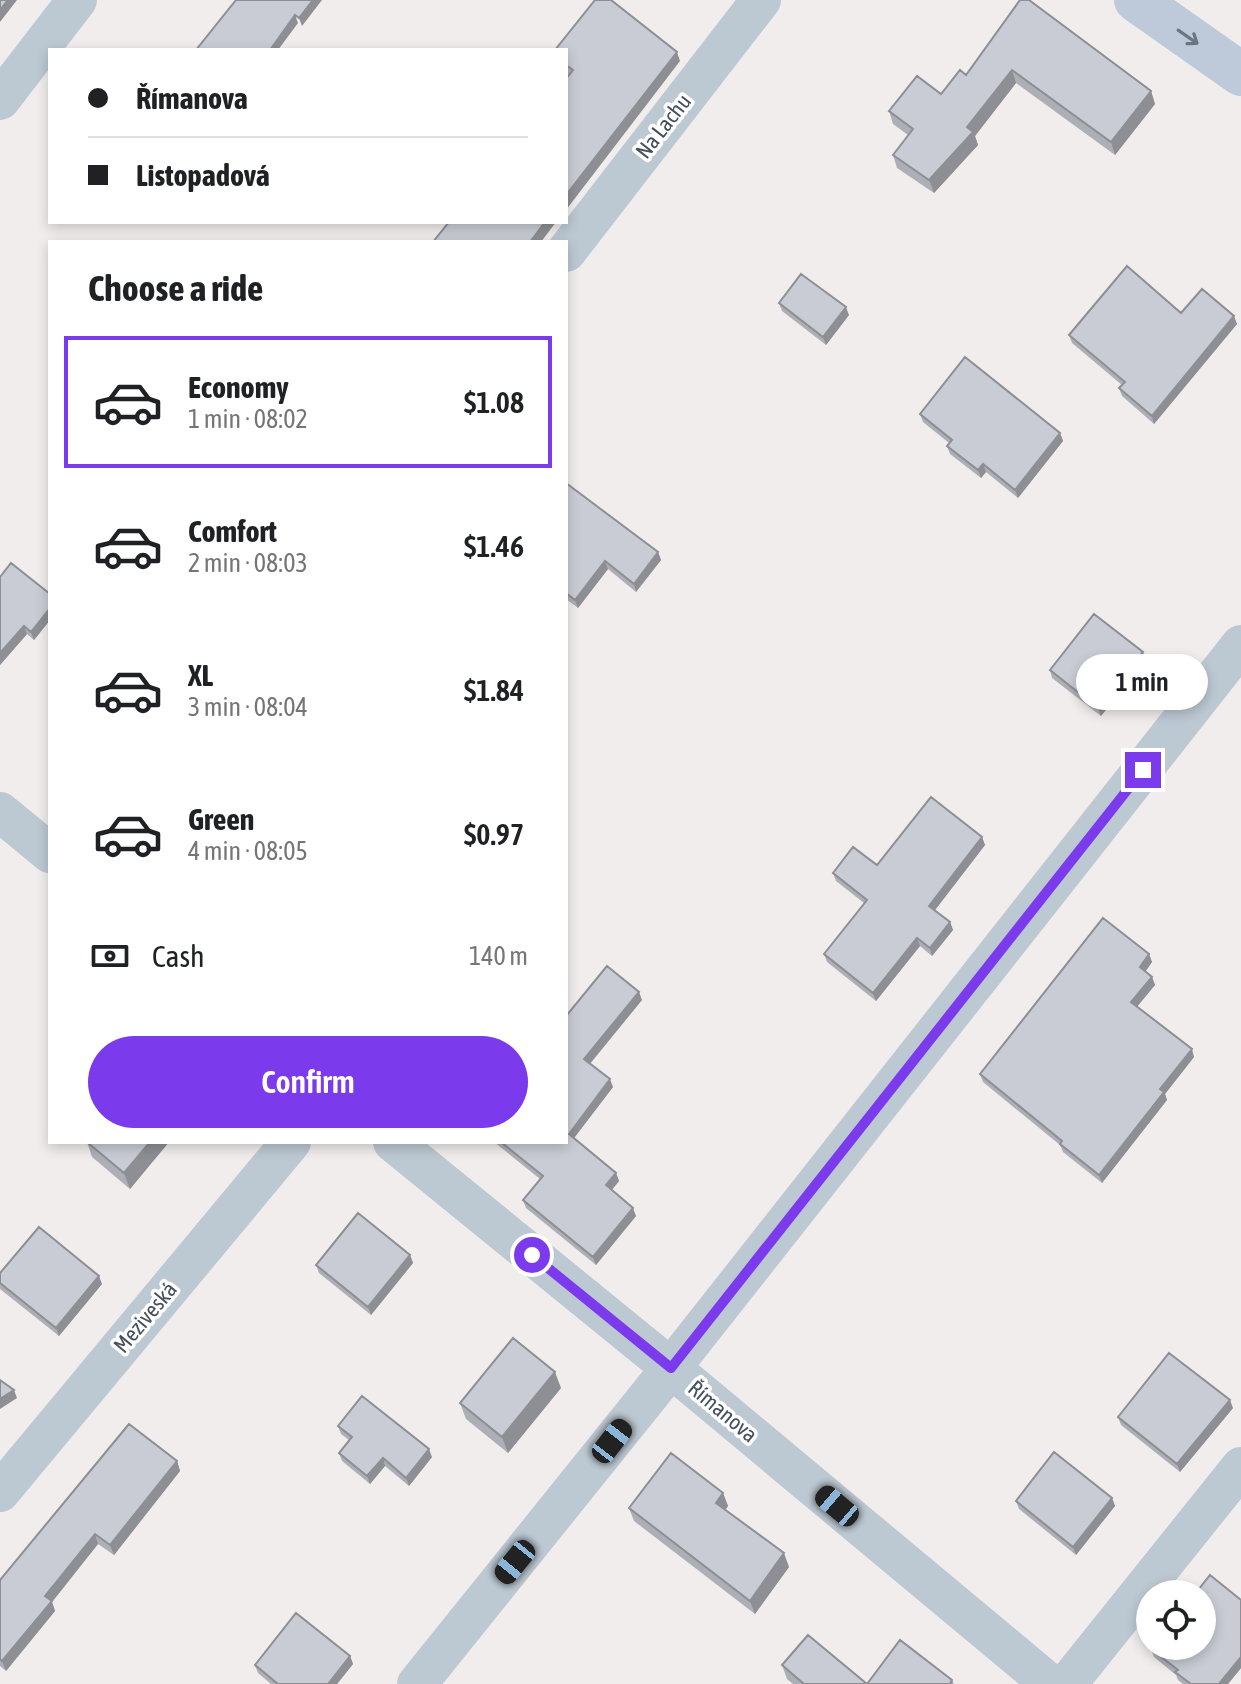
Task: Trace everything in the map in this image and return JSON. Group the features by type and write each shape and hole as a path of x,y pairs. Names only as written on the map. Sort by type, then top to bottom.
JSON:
{"main road":[{"path":"1136,0 1241,74"}],"street":[{"path":"0,100 77,0"},
{"name":"Na Lachu","path":"568,249 761,0"},
{"path":"417,1684 671,1368 1241,645"},
{"path":"0,812 48,851"},
{"name":"Meziveská","path":"0,1492 289,1144"},
{"name":"Římanova","path":"395,1144 671,1368 1050,1684"},
{"path":"1067,1684 1241,1467"}],"building":[{"path":"236,0 313,0 299,18 295,15 271,48 198,48"},
{"path":"595,0 611,0 677,52 568,192 568,76 573,70 568,66 568,48 557,48"},
{"path":"1020,0 1029,0 1151,91 1111,142 1012,70 967,127 973,132 929,180 893,155 913,129 889,111 917,76 941,94 960,70 966,75"},
{"path":"447,224 544,224 532,240 435,240"},
{"path":"1127,266 1181,313 1202,289 1234,316 1152,416 1119,388 1125,382 1069,335"},
{"path":"801,274 846,307 823,337 779,303"},
{"path":"965,357 1060,433 1015,490 983,464 978,470 947,446 952,440 920,414"},
{"path":"568,484 658,552 634,584 605,561 575,600 568,595"},
{"path":"11,563 48,592 48,611 31,632 24,626 0,653 0,577"},
{"path":"1094,614 1143,652 1098,708 1050,670"},
{"path":"931,797 982,837 929,906 950,922 930,948 917,938 873,993 824,954 867,900 833,873 853,847 877,865"},
{"path":"1103,918 1149,954 1140,967 1152,977 1131,1002 1192,1049 1160,1089 1164,1092 1099,1175 980,1074"},
{"path":"607,966 639,992 584,1059 610,1079 569,1134 616,1173 606,1185 633,1208 593,1257 523,1200 543,1176 503,1144 568,1144 568,1014"},
{"path":"89,1144 148,1144 124,1173"},
{"path":"358,1213 410,1255 368,1307 316,1265"},
{"path":"39,1227 99,1276 56,1328 0,1283 0,1273"},
{"path":"513,1338 555,1372 502,1437 460,1403"},
{"path":"1169,1353 1230,1400 1177,1464 1118,1417"},
{"path":"0,1380 14,1390 0,1399"},
{"path":"362,1396 429,1449 406,1478 383,1458 367,1476 339,1453 352,1437 338,1426"},
{"path":"129,1424 177,1461 110,1545 95,1534 45,1596 52,1601 2,1661 0,1580"},
{"path":"1054,1452 1112,1498 1073,1547 1016,1501"},
{"path":"671,1453 723,1493 716,1503 784,1553 750,1601 629,1508"},
{"path":"1210,1575 1241,1600 1241,1657 1219,1684 1191,1684 1165,1660 1216,1660 1216,1580 1206,1580"},
{"path":"296,1613 350,1656 328,1684 278,1684 255,1665"},
{"path":"808,1635 867,1684 804,1684 782,1665"},
{"path":"900,1640 952,1680 950,1684 867,1684"}],"route":[{"path":"532,1255 671,1368 1143,770"}]}
